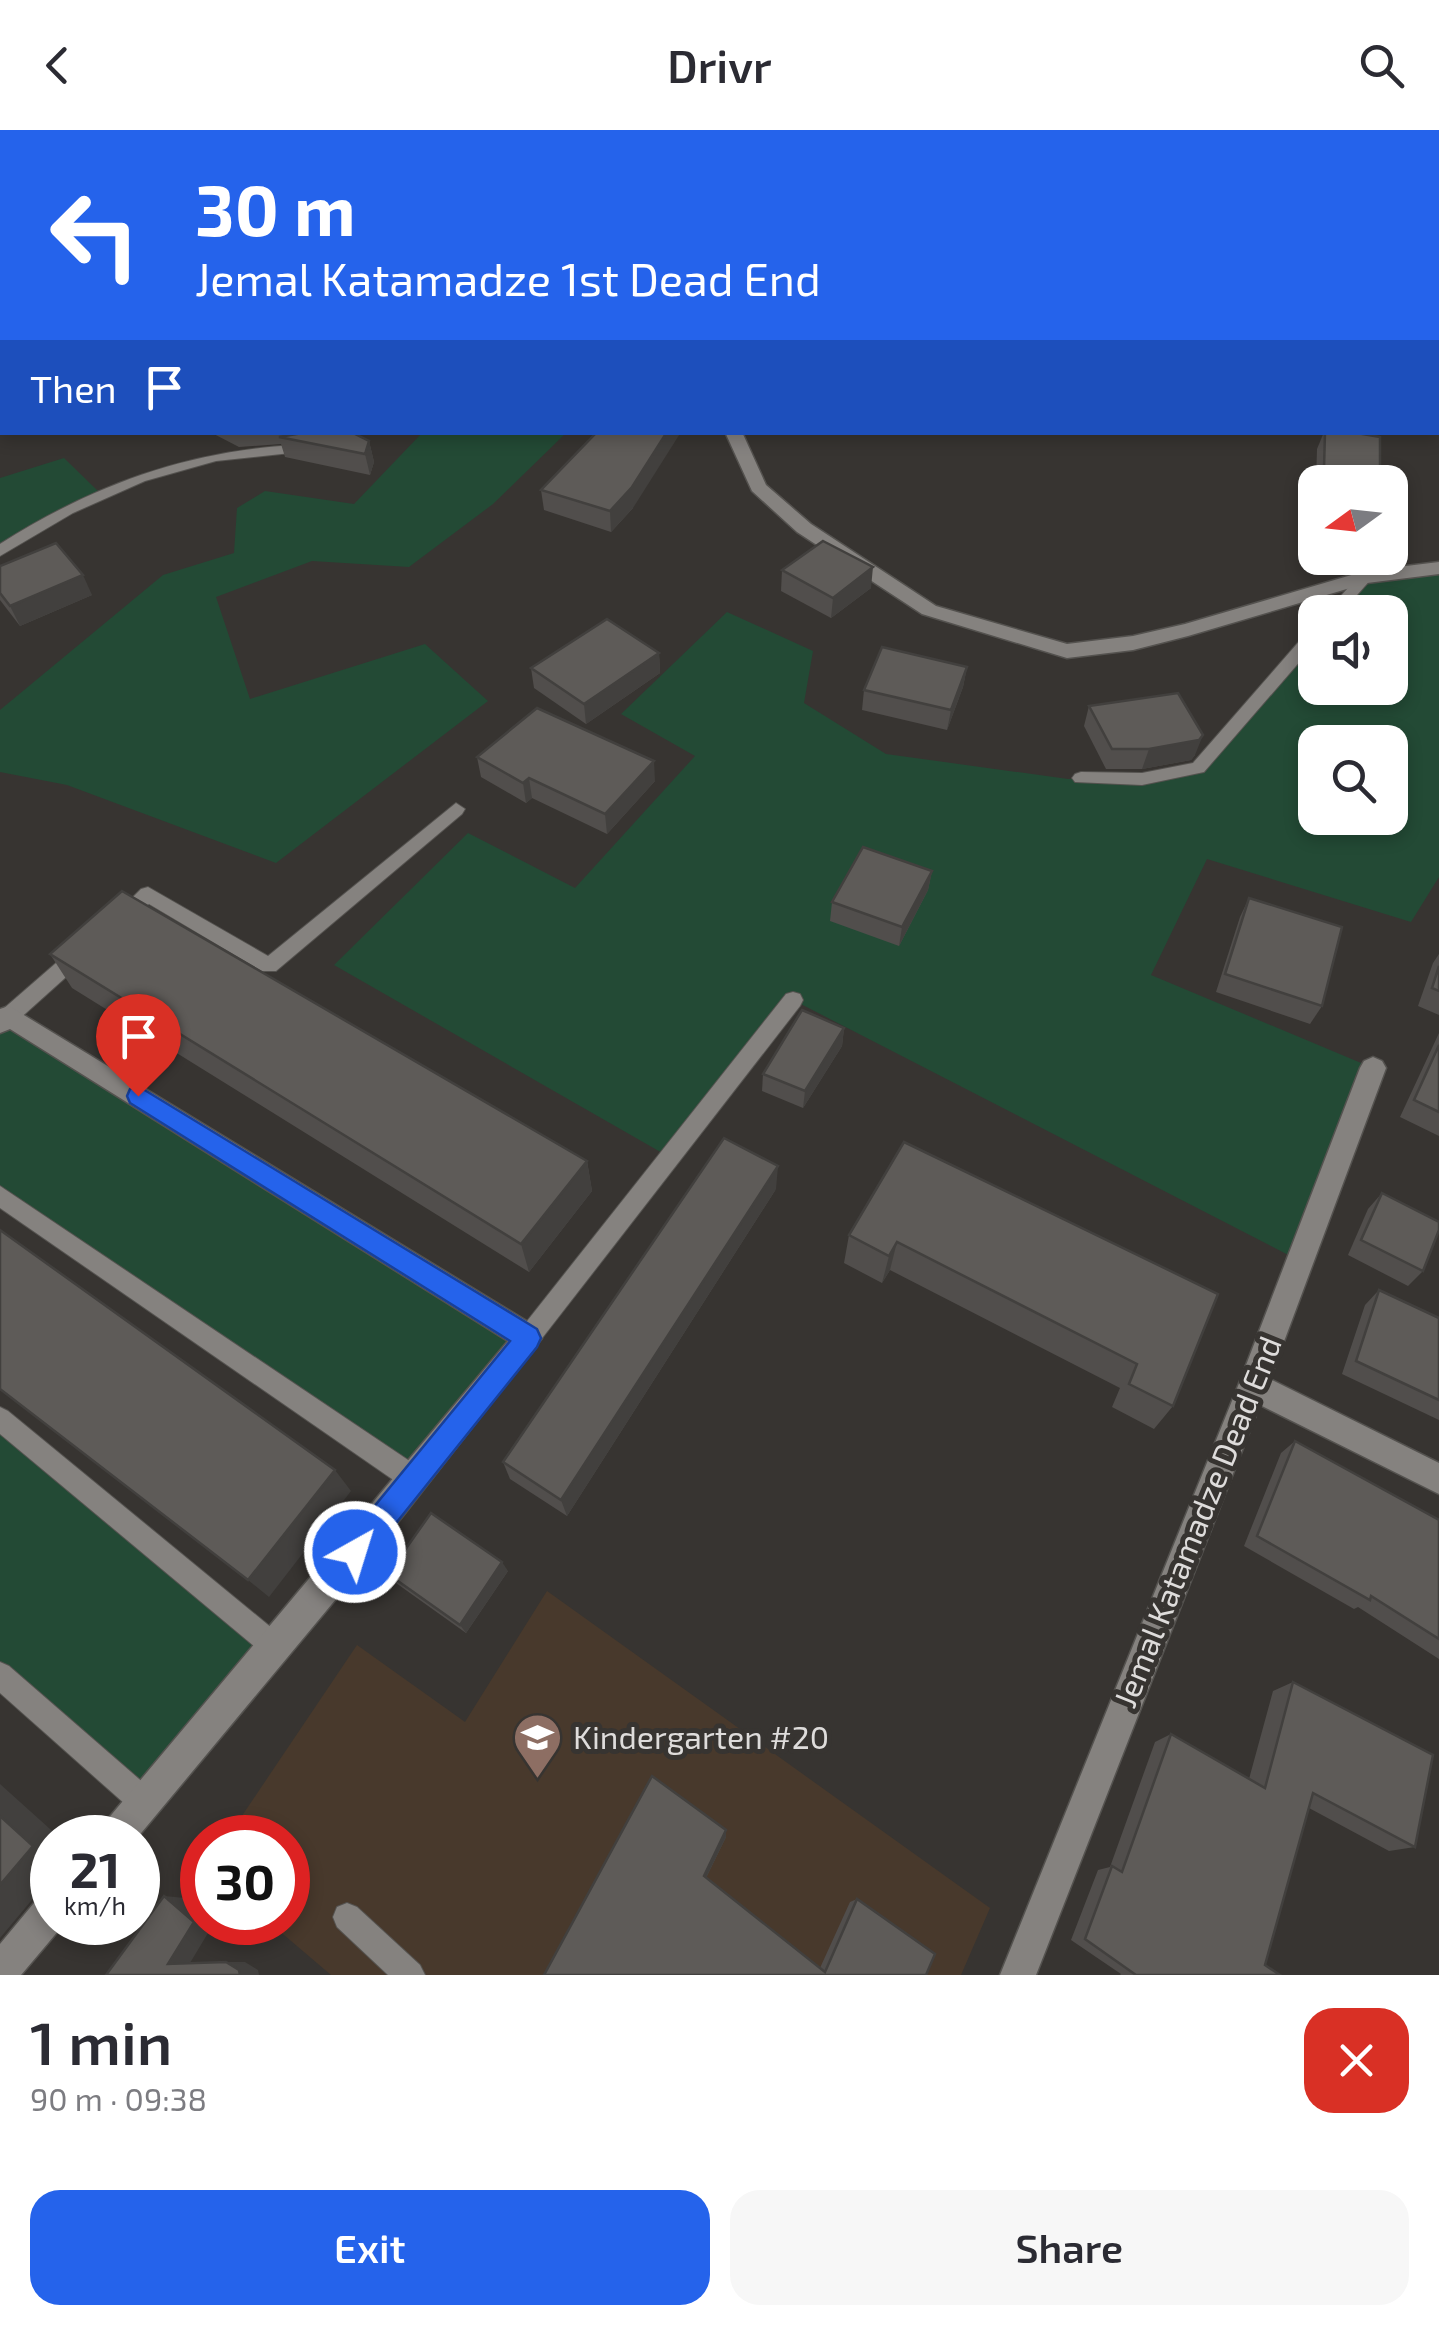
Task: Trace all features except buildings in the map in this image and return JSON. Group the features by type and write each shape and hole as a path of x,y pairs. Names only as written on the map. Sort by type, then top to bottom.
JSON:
{"street":[{"path":"734,435 758,487 804,528 913,600 929,610 1067,650 1133,643 1365,577 1439,568"},
{"path":"4,1019 528,1338 133,1815"},
{"name":"Jemal Katamadze Dead End","path":"1018,1975 1254,1386 1373,1068"},
{"path":"1254,1386 1439,1478"},
{"path":"0,1972 30,1936"}],"lane":[{"path":"0,551 100,493 140,478 235,455 295,449"},
{"path":"1349,595 1365,577"},
{"path":"1081,778 1142,779 1198,768 1298,653"},
{"path":"4,1019 148,894 270,966 456,809"},
{"path":"528,1338 792,1000"},
{"path":"0,1196 414,1478"},
{"path":"0,1420 275,1646"},
{"path":"0,1675 144,1802"},
{"path":"348,1917 410,1975"}],"shaded area":[{"name":"Kindergarten #20","path":"547,1591 990,1908 961,1975 331,1975 296,1945 310,1945 310,1815 242,1815 357,1645 465,1722"}],"green space":[{"path":"420,435 564,435 493,504 409,567 312,561 216,597 250,699 425,644 488,701 276,863 67,785 0,772 0,710 163,575 234,553 237,508 265,491 354,504"},
{"path":"64,458 100,493 0,551 0,478"},
{"path":"1439,568 1439,877 1411,922 1207,859 1151,975 1373,1068 1300,1261 793,1000 671,1158 334,965 468,833 575,888 695,756 621,714 727,612 813,651 804,703 886,754 1068,779 1142,779 1198,768 1298,653 1298,705 1408,705 1408,595 1349,595 1365,577 1408,575 1408,572"},
{"path":"9,1016 528,1338 409,1479 0,1197 0,1023"},
{"path":"0,1419 275,1647 144,1802 0,1675"}],"place":[{"name":"Kindergarten #20","path":"538,1780"}],"route":[{"path":"138,1096 528,1338 355,1552"}]}
